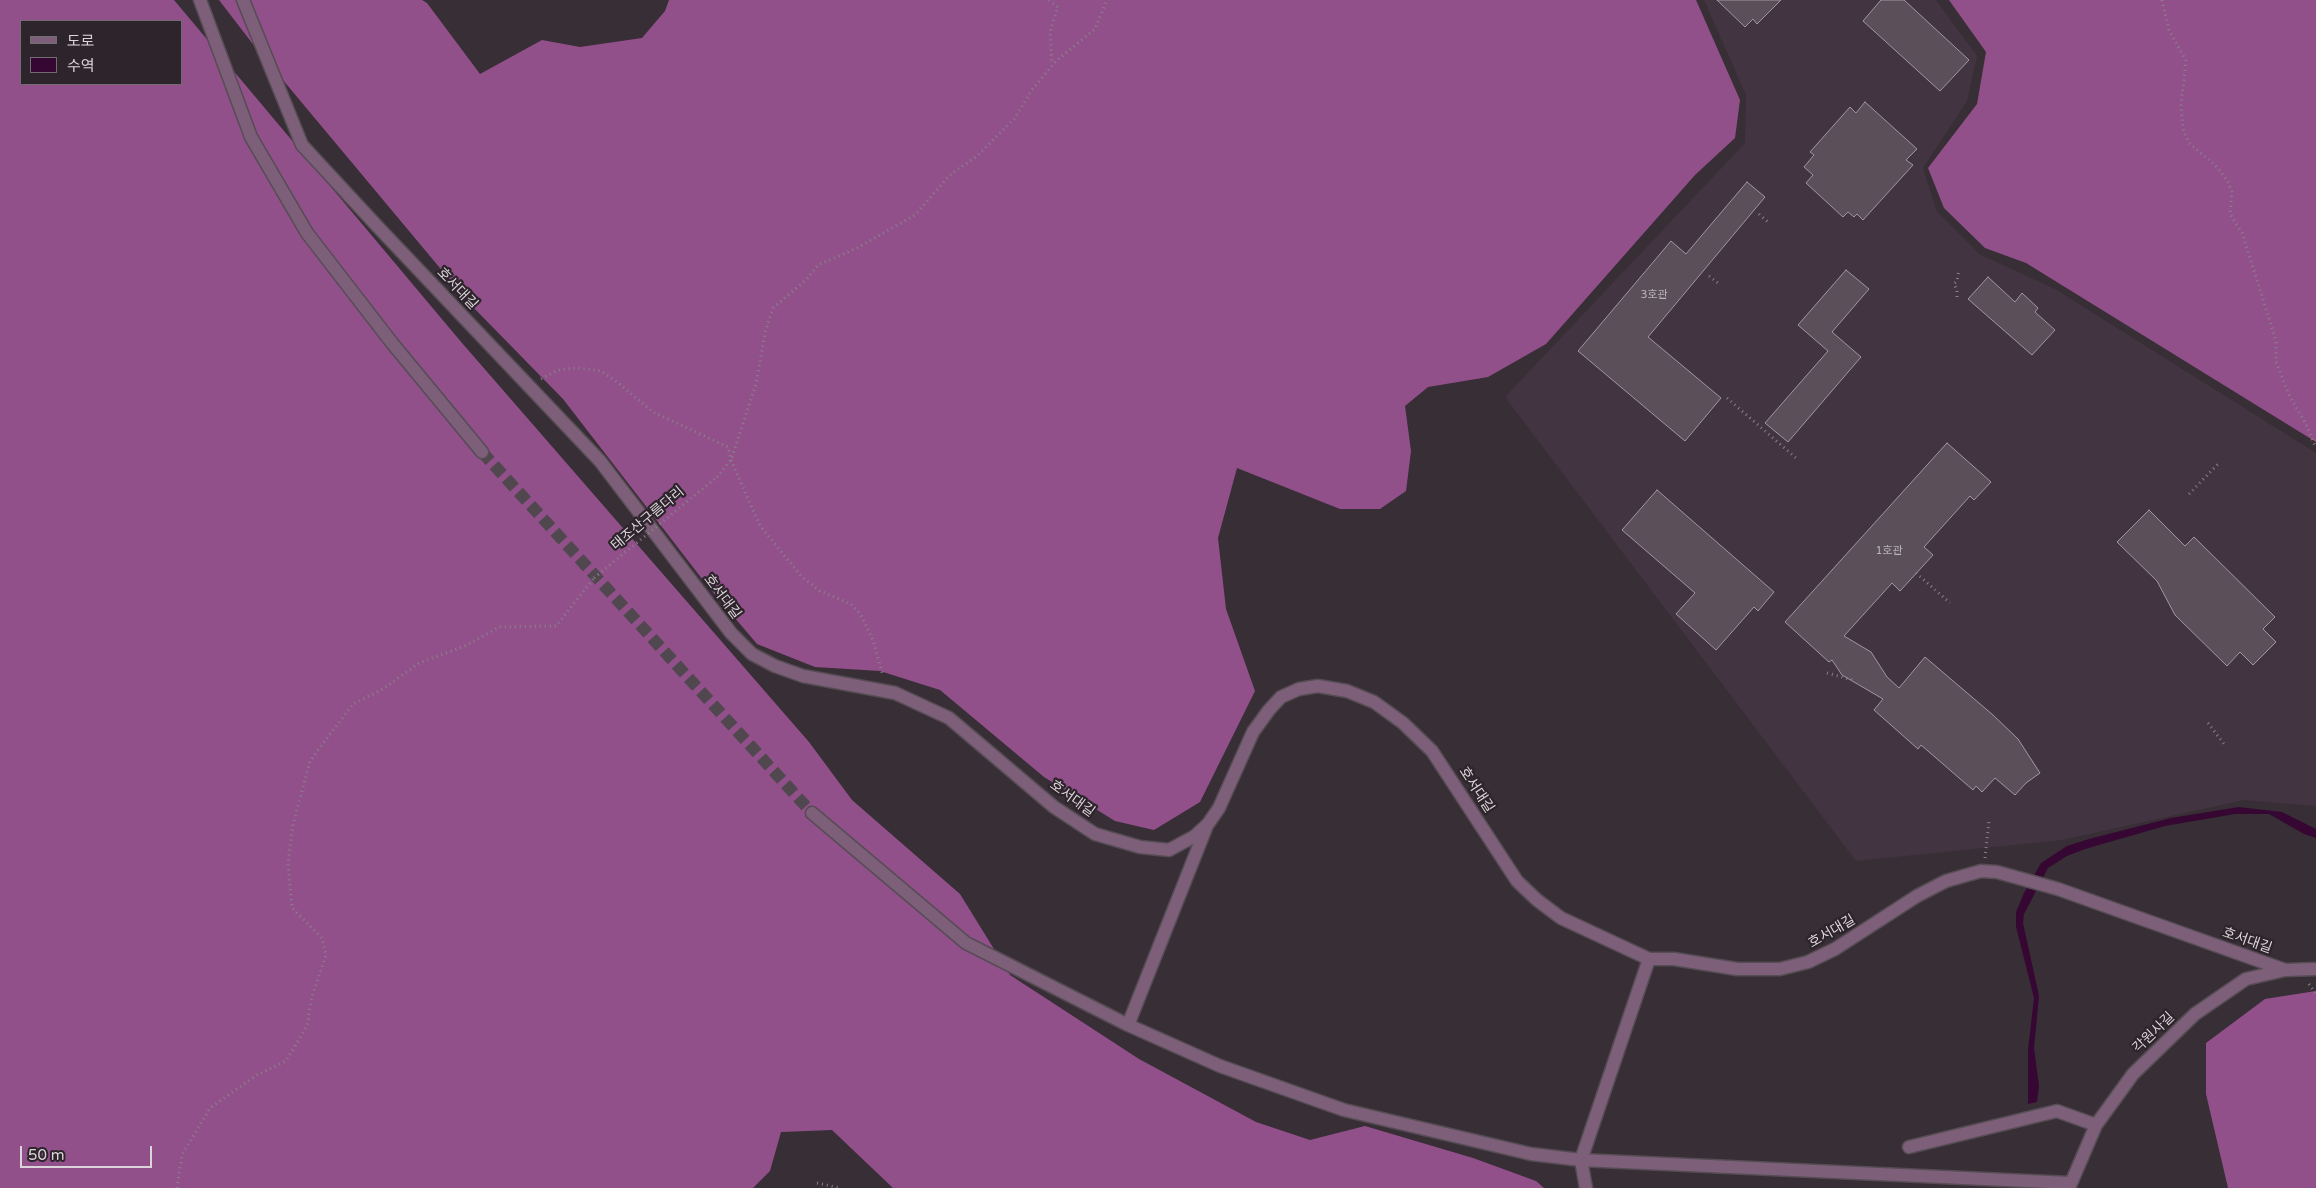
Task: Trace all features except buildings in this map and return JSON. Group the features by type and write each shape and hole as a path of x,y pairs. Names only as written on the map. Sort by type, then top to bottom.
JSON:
{"street":[{"path":"200,0 251,137 307,233 392,343 482,452"},
{"name":"호서대길","path":"243,0 302,145 600,461 730,633 752,654 775,666 803,676 887,691 912,700 949,718 1054,807 1095,834 1140,847 1169,850 1195,836 1208,824 1219,808 1253,732 1281,697 1299,689 1318,686 1347,691 1374,702 1403,723 1432,751 1517,881 1537,900 1561,918 1649,959 1674,959 1737,969 1780,969 1808,962 1835,949 1916,896 1938,885 1980,871 1997,872 2058,889 2286,970"},
{"path":"812,813 966,944 1128,1026 1220,1066 1344,1110 1531,1154 1581,1160 2070,1185"},
{"path":"1128,1026 1208,824"},
{"path":"1586,1188 1581,1160 1649,959"},
{"name":"각원사길","path":"2070,1185 2096,1125 2133,1074 2195,1014 2246,978 2286,970 2316,969"},
{"path":"1909,1147 2057,1111 2096,1125"}],"path":[{"path":"1049,0 1058,7 1050,32 1052,65"},
{"path":"731,460 756,384 765,334 774,308 807,279 818,265 857,248 915,215 951,174 977,156 1014,118 1032,90 1052,65 1095,29 1107,0"},
{"path":"2162,0 2169,30 2186,61 2180,105 2184,129 2189,143 2216,165 2227,180 2232,192 2230,214 2242,233 2263,299 2276,341 2276,362 2290,397 2305,422 2316,448"},
{"path":"1759,214 1770,223"},
{"path":"1957,297 1957,290 1954,284 1957,281 1959,269"},
{"path":"1709,276 1718,283"},
{"path":"526,382 540,379 558,370 577,368 601,372 617,382 653,412 728,448 731,460 760,526 802,577 820,591 850,604 861,615 878,653 887,691"},
{"path":"1727,398 1796,458"},
{"name":"태조산구름다리","path":"177,1188 182,1155 210,1108 257,1075 286,1061 307,1026 311,1000 326,955 322,938 292,908 288,862 293,825 310,761 353,704 383,689 419,663 465,646 499,627 556,626 594,578 717,477 731,460"},
{"path":"2189,494 2220,462"},
{"path":"1916,573 1950,603"},
{"path":"1827,673 1853,680"},
{"path":"2208,723 2224,744"},
{"path":"1980,871 1987,852 1988,821"},
{"path":"817,1183 840,1188"}],"shaded area":[{"path":"0,0 174,0 462,343 809,742 852,800 960,894 1010,975 1139,1059 1256,1122 1310,1140 1365,1126 1473,1158 1536,1181 1544,1188 893,1188 832,1130 781,1132 770,1171 753,1188 0,1188"},
{"path":"219,0 422,0 427,3 480,74 542,40 580,47 642,38 665,11 669,0 1696,0 1740,100 1735,138 1695,175 1546,344 1488,377 1428,387 1405,406 1411,451 1406,491 1380,509 1340,509 1237,468 1218,538 1226,609 1255,691 1200,802 1154,830 1115,821 1044,777 940,690 880,671 815,667 757,644 706,584 563,399 470,304 252,43"},
{"path":"1704,0 1936,0 1977,56 1967,101 1923,168 1937,212 1979,254 2055,289 2316,453 2316,806 2244,800 2062,840 1856,861 1505,397 1745,143 1746,95"},
{"path":"1949,0 2316,0 2316,442 2026,263 1985,248 1944,208 1928,168 1977,104 1986,52"},
{"path":"2316,991 2316,1188 2228,1188 2206,1094 2206,1043 2265,999"}],"water":[{"path":"2239,807 2282,812 2316,829 2316,838 2304,834 2269,814 2235,814 2165,826 2085,849 2067,856 2048,868 2024,914 2023,923 2039,996 2034,1048 2039,1086 2037,1102 2028,1104 2028,1050 2034,998 2016,927 2016,912 2024,893 2041,863 2067,846 2089,839 2171,818"}],"tunnel":[{"path":"482,452 812,813"}]}
